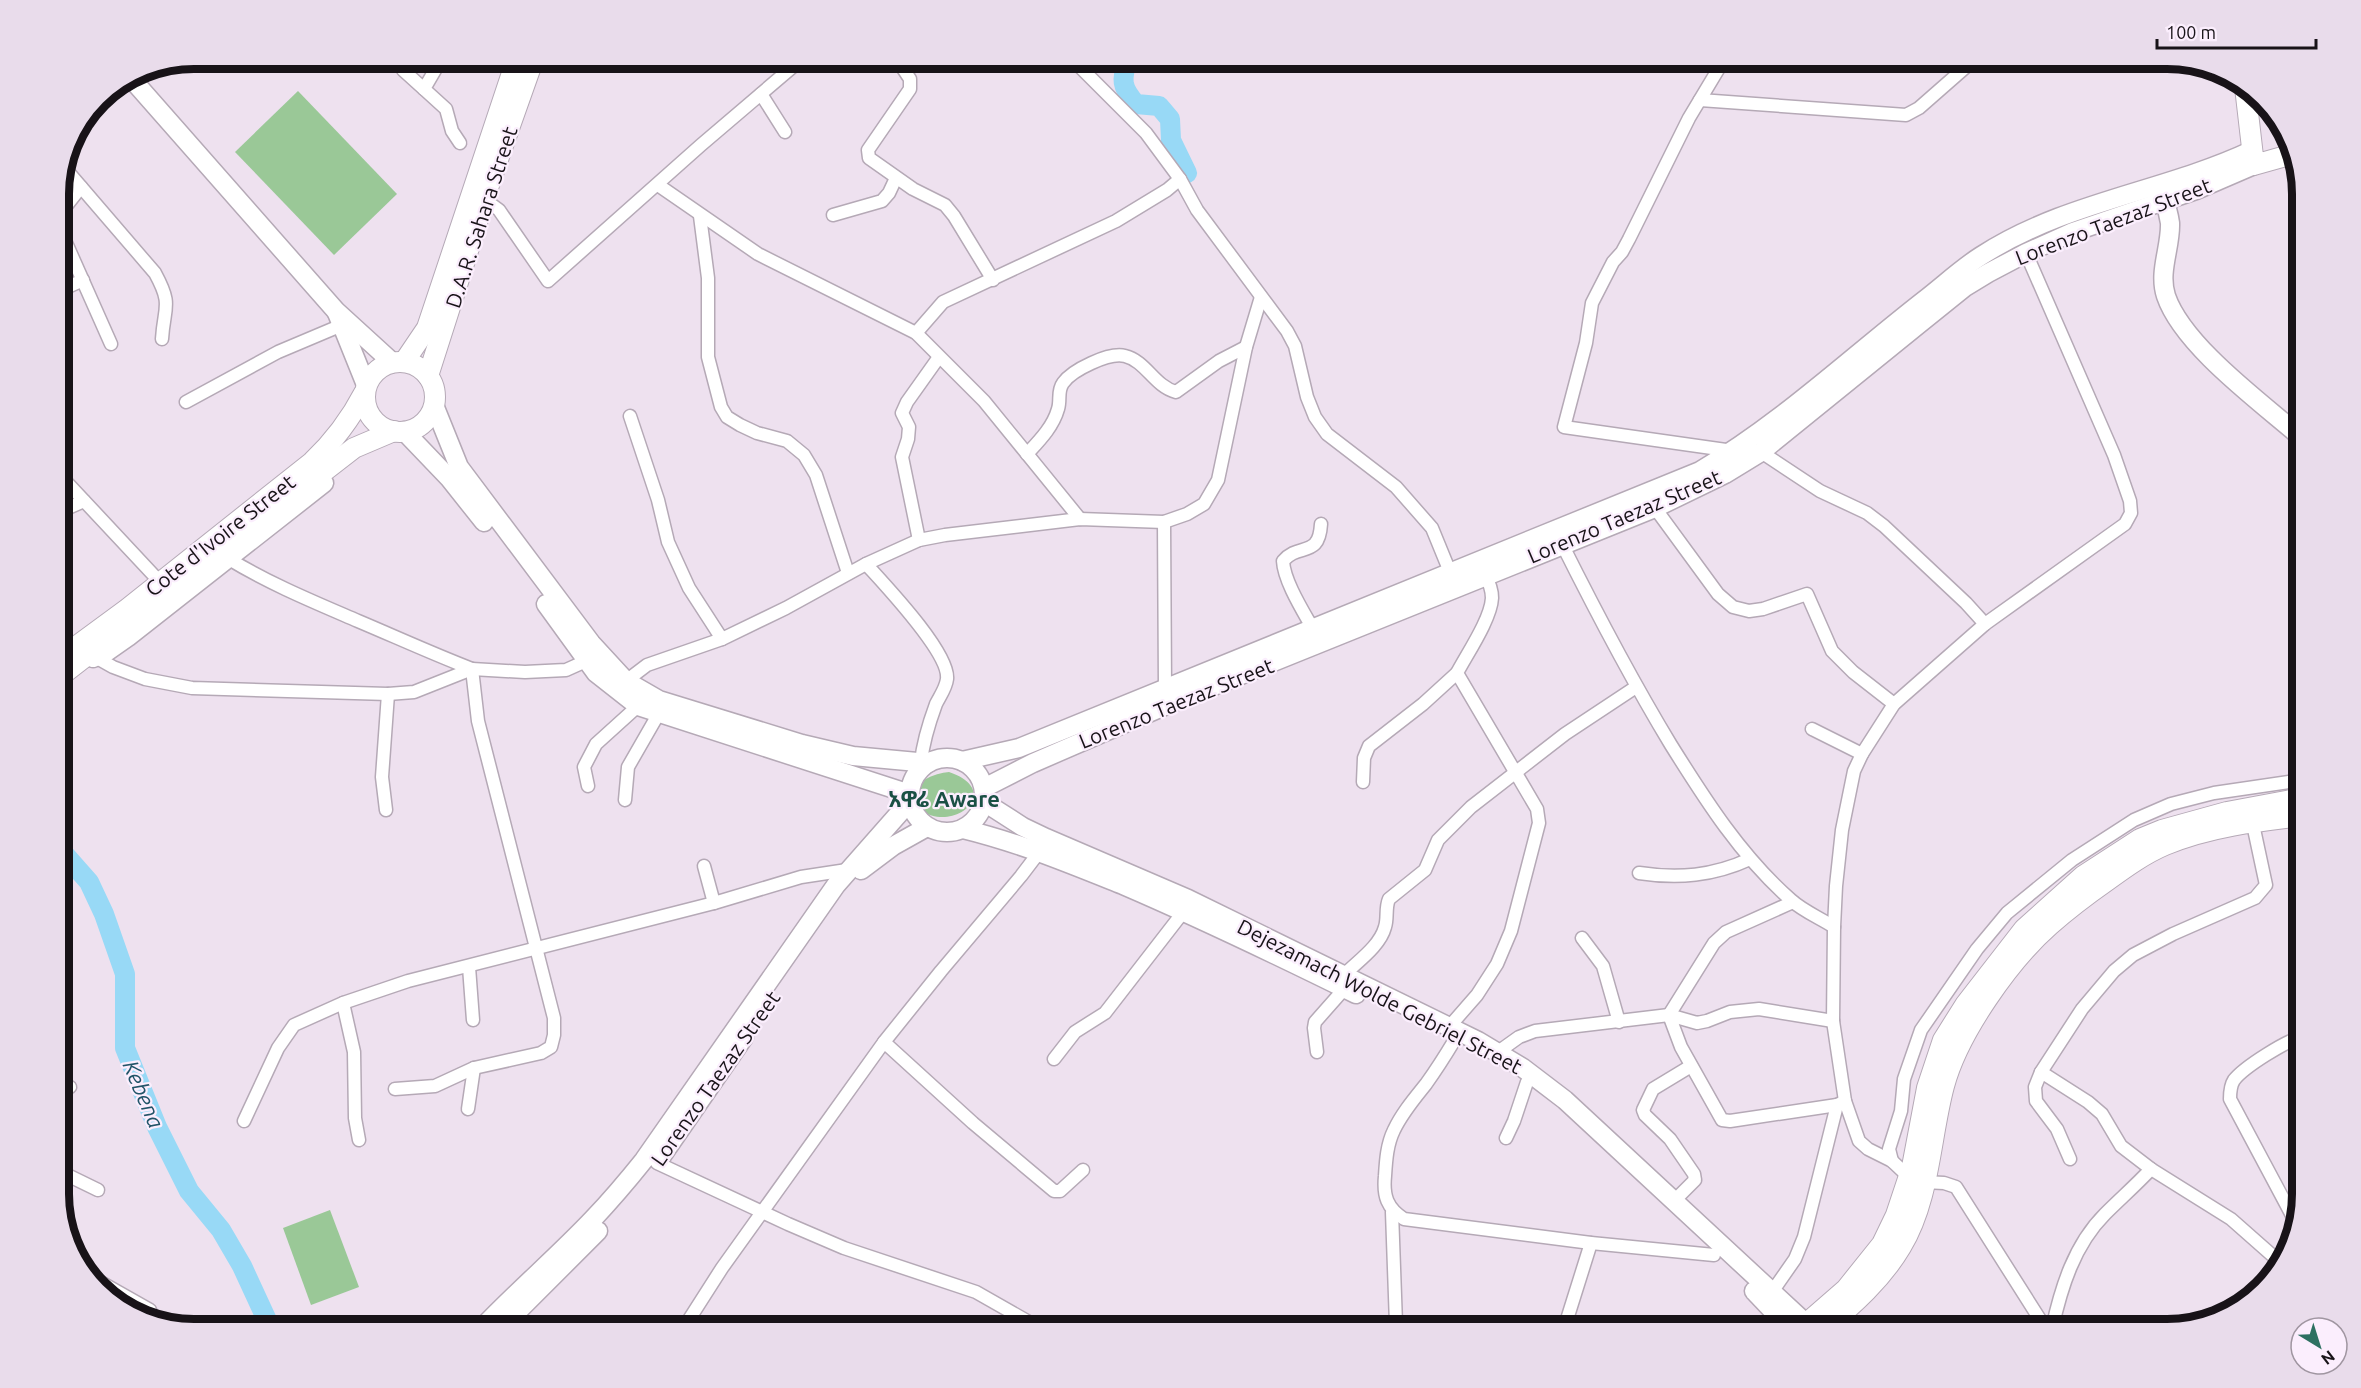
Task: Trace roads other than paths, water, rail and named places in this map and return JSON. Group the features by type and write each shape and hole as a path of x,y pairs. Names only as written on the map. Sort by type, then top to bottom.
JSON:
{"main road":[{"name":"D.A.R. Sahara Street","path":"398,362 427,328 513,69"},
{"name":"D.A.R. Sahara Street","path":"428,376 484,199 530,69"},
{"path":"136,84 339,318 398,362 420,368 428,376 434,388 434,405 459,467 591,643 626,681 659,700 802,744 853,756 924,762 951,758 962,761 976,772 984,795 980,813 972,823 963,829 938,832 927,827 913,811 910,798 912,782 924,762"},
{"path":"2246,98 2252,158"},
{"name":"Lorenzo Taezaz Street","path":"984,795 1032,763 1403,600 1450,572 1663,488 1700,471 1734,452 1797,406 1910,311 1981,256 2038,225 2080,208 2223,164 2285,155"},
{"name":"Lorenzo Taezaz Street","path":"962,761 1019,748 1313,629 1485,575 1654,508 1725,474 1761,452 1965,287 2026,253 2095,224 2196,190 2252,158"},
{"path":"2170,224 2196,190"},
{"path":"2164,201 2170,224 2163,271 2166,296 2175,314 2204,353 2292,429"},
{"path":"339,318 365,389 368,412 375,421 399,431 427,454 477,512 596,673 638,706 910,798"},
{"path":"365,389 383,366 398,362"},
{"name":"Cote d'Ivoire Street","path":"69,651 312,462 331,445 349,421 365,389"},
{"path":"399,431 423,422 434,405"},
{"name":"Cote d'Ivoire Street","path":"91,658 354,448 399,431"},
{"name":"Cote d'Ivoire Street","path":"69,671 128,637 229,559 341,468 354,448"},
{"name":"Dejezamach Wolde Gebriel Street","path":"984,795 1023,827 1188,899 1452,1034 1498,1052 1565,1100 1772,1292 1798,1319"},
{"path":"492,1319 615,1195 678,1122 847,870 910,798"},
{"path":"1815,1319 1846,1288 1882,1244 1916,1179 1917,1144 1927,1088 1943,1040 1965,1005 2024,929 2084,876 2140,839 2162,830 2251,815 2292,801"},
{"path":"2251,815 2292,816"},
{"name":"Lorenzo Taezaz Street","path":"510,1319 627,1200 657,1163 678,1122 859,872 878,856 927,827"},
{"name":"Dejezamach Wolde Gebriel Street","path":"963,829 1006,839 1040,851 1345,981"},
{"name":"Dejezamach Wolde Gebriel Street","path":"1452,1034 1527,1082 1555,1104 1760,1297 1793,1319"}],"street":[{"path":"424,88 435,69"},
{"path":"484,199 499,210 548,281 790,69"},
{"path":"903,69 910,79 910,88 868,150 869,158 913,189 945,205 993,279"},
{"path":"1082,69 1146,133 1180,179 1197,210 1287,331 1295,346 1307,397 1315,417 1327,434 1396,488 1432,528 1450,572"},
{"path":"1718,69 1689,118 1629,239 1613,262 1592,303 1586,343 1564,427 1734,452"},
{"path":"1700,100 1906,115 1919,108 1963,69"},
{"path":"403,70 446,109 452,131 460,143"},
{"path":"761,94 785,132"},
{"path":"70,175 154,273 164,290 168,307 162,339"},
{"path":"833,215 882,201 889,194 896,178"},
{"path":"916,333 943,302 1116,221 1167,190 1180,179"},
{"path":"658,185 758,254 916,333 984,401 1080,519"},
{"path":"69,202 81,187"},
{"path":"700,216 708,278 708,357 721,407 727,417 740,425 757,433 787,441 804,455 816,475 848,573"},
{"path":"69,249 111,344"},
{"path":"1772,1292 1795,1259 1804,1237 1841,1103 1833,1021 1834,927 1842,830 1854,771 1862,754 1894,704 1984,624 2125,524 2131,513 2130,501 2114,455 2026,253"},
{"path":"69,286 83,280"},
{"path":"626,681 647,665 722,639 786,608 848,573 919,540 1080,519 1164,522 1187,514 1204,504 1218,480 1246,347 1261,297"},
{"path":"186,402 339,318"},
{"path":"1027,454 1052,424 1059,408 1059,389 1064,381 1076,371 1106,357 1122,355 1137,360 1166,389 1176,392 1219,361 1246,347"},
{"path":"919,540 902,457 909,427 902,413 907,402 939,357"},
{"path":"630,416 658,500 668,542 689,588 722,639"},
{"path":"1761,452 1820,491 1867,513 1895,535 1966,603 1984,624"},
{"path":"69,485 160,582"},
{"path":"69,508 84,501"},
{"path":"1654,508 1718,594 1733,607 1749,611 1762,609 1807,594 1832,651 1846,666 1894,704"},
{"path":"1164,522 1165,689"},
{"path":"1313,629 1290,584 1283,568 1283,561 1288,555 1311,548 1320,537 1321,524"},
{"path":"1562,544 1636,687 1712,809 1749,859 1793,902 1834,927"},
{"path":"229,559 302,597 436,656 472,669 525,672 566,670 586,661"},
{"path":"866,564 915,619 944,665 947,676 928,725 924,762"},
{"path":"1363,782 1364,758 1369,746 1423,704 1457,673 1486,617 1492,599 1490,585 1485,575"},
{"path":"91,658 145,679 192,688 388,694 414,692 472,669"},
{"path":"395,1089 435,1086 448,1082 474,1068 541,1053 551,1047 554,1035 554,1018 502,806 478,721 472,669"},
{"path":"1396,1319 1392,1212 1386,1200 1384,1180 1387,1152 1393,1132 1403,1113 1425,1085 1452,1034 1497,964 1516,918 1539,823 1537,809 1457,673"},
{"path":"1317,1052 1315,1022 1378,940 1384,930 1386,905 1389,899 1425,870 1438,840 1445,831 1471,807 1565,734 1636,687"},
{"path":"386,810 382,777 388,694"},
{"path":"588,786 585,767 596,744 638,706"},
{"path":"625,800 628,767 659,713"},
{"path":"1812,729 1862,754"},
{"path":"1892,1161 1890,1149 1901,1111 1904,1079 1921,1030 1977,949 2007,913 2072,860 2134,820 2170,804 2214,793 2292,781"},
{"path":"2070,1159 2057,1130 2036,1101 2035,1087 2042,1072 2089,999 2114,971 2133,955 2165,937 2255,898 2266,885 2251,815"},
{"path":"689,1319 722,1268 884,1042 1040,851"},
{"path":"1639,873 1669,877 1702,874 1727,869 1749,859"},
{"path":"704,866 714,903"},
{"path":"244,1121 278,1048 294,1024 342,1003 408,981 714,903 801,877 847,870"},
{"path":"1669,1015 1714,944 1726,932 1793,902"},
{"path":"1054,1059 1075,1032 1105,1013 1184,911"},
{"path":"1582,938 1604,966 1619,1022"},
{"path":"469,967 473,1020"},
{"path":"342,1003 354,1052 355,1118 359,1140"},
{"path":"1498,1052 1519,1037 1535,1030 1669,1015 1696,1023 1707,1022 1730,1012 1759,1009 1833,1021"},
{"path":"1669,1015 1691,1066 1722,1120 1730,1121 1841,1103"},
{"path":"2291,1213 2230,1099 2230,1089 2234,1081 2262,1058 2292,1040"},
{"path":"884,1042 973,1123 1054,1191 1060,1191 1083,1170"},
{"path":"1674,1201 1695,1180 1694,1174 1671,1139 1645,1115 1643,1110 1653,1089 1691,1066"},
{"path":"468,1108 474,1068"},
{"path":"2042,1072 2088,1102 2102,1114 2121,1146 2151,1169 2231,1219 2274,1257"},
{"path":"1506,1138 1527,1082"},
{"path":"1841,1103 1859,1141 1868,1149 1892,1161 1916,1179 1956,1187 2040,1319"},
{"path":"657,1163 844,1248 976,1292 1021,1319"},
{"path":"2055,1319 2067,1271 2083,1242 2103,1215 2151,1169"},
{"path":"69,1176 98,1190"},
{"path":"1392,1212 1404,1220 1591,1243 1714,1255"},
{"path":"1567,1319 1591,1243"},
{"path":"115,1290 150,1310"}],"waterway":[{"path":"1125,69 1125,88 1136,104 1159,106 1170,119 1171,140 1187,173"},
{"name":"Kebena","path":"69,859 89,882 104,914 125,974 125,1048 157,1127 189,1191 221,1230 242,1266 266,1319"}],"district":[{"name":"አዋሬ Aware","path":"944,798"}]}
